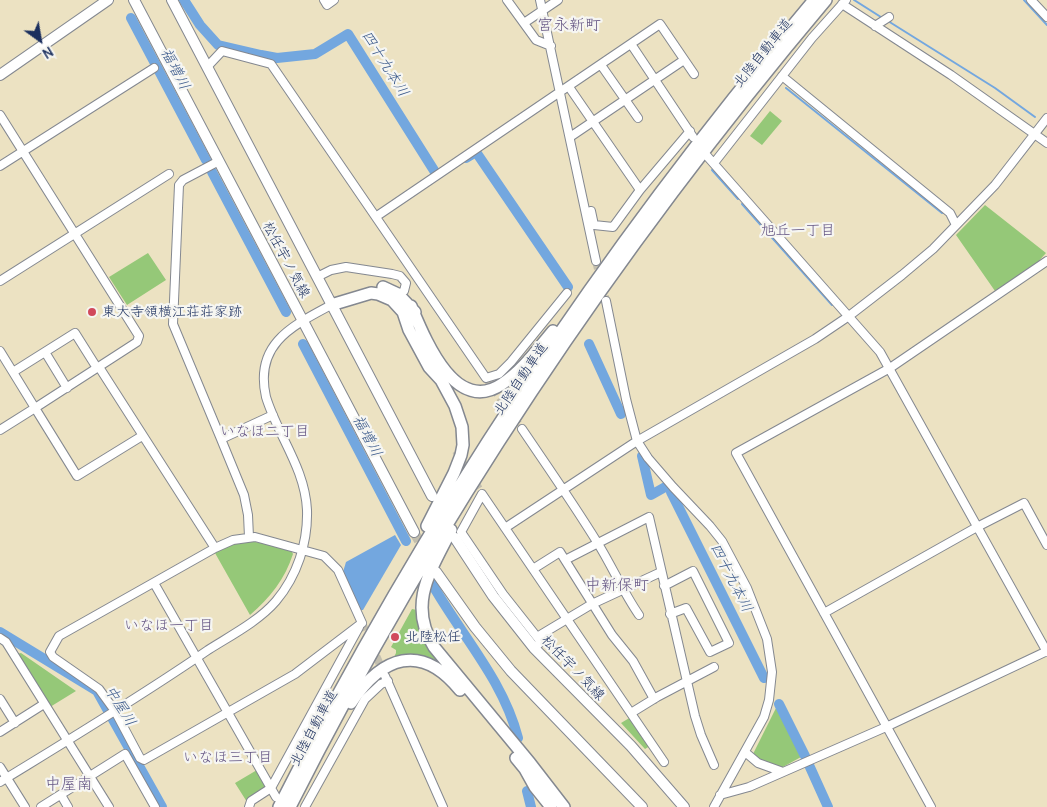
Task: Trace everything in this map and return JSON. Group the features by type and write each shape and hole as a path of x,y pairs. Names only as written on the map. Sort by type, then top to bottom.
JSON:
{"highway":[{"name":"北陸自動車道","path":"278,802 386,608 496,427 626,238 725,109 814,0"},
{"name":"北陸自動車道","path":"291,807 384,630 502,436 570,333 634,243 733,113 826,0"},
{"path":"331,305 342,295 360,287 384,287 398,294 407,309 409,330 429,367 461,386 475,391 490,390 510,379 528,360 626,238"},
{"path":"331,305 362,294 378,294 407,309"},
{"path":"386,608 454,474 461,455 463,445 462,427 445,378"},
{"path":"502,436 430,570 421,602 422,620 434,647 528,766 557,807"},
{"path":"291,807 355,698 378,673 392,664 410,660 428,663 446,675 564,807"},
{"path":"528,766 535,787 551,807"},
{"path":"528,766 546,777 570,807"}],"main road":[{"path":"0,75 108,0"},
{"name":"松任宇ノ気線","path":"134,0 414,532"},
{"name":"松任宇ノ気線","path":"172,0 316,278 432,496"},
{"name":"松任宇ノ気線","path":"455,538 493,596 631,746 684,807"},
{"path":"436,572 475,627 511,671 642,807"}],"street":[{"path":"324,0 327,5 334,0"},
{"path":"507,0 536,40 551,46"},
{"path":"540,0 596,261"},
{"path":"524,23 558,0"},
{"path":"1031,0 1047,17"},
{"path":"714,163 812,38 844,2 1047,143"},
{"path":"877,25 889,17"},
{"path":"377,216 660,24 694,74"},
{"path":"579,177 585,188 594,224 613,227 640,190 692,134 631,44"},
{"path":"207,67 222,51 271,64 377,216 486,378 499,374 511,362 567,292"},
{"path":"570,137 684,60"},
{"path":"601,65 638,118"},
{"path":"0,166 154,68"},
{"path":"782,76 950,213 956,225"},
{"path":"569,87 640,190"},
{"path":"0,115 139,336 137,342 0,430"},
{"path":"505,528 637,441 815,339 849,316 927,254 995,186 1047,118"},
{"path":"707,156 880,352 1046,653 749,788 720,795"},
{"path":"219,161 187,178 179,185 173,324 244,495 248,515 248,537"},
{"path":"0,281 169,174"},
{"path":"931,807 736,453 890,368 1047,261"},
{"path":"316,278 331,270 346,267 392,274 400,276 406,283 404,291 398,294"},
{"path":"606,301 626,399 637,441 648,458 722,541 747,588 767,639 772,672 769,700 764,717 714,807"},
{"path":"3,780 103,719 266,612 288,585 303,549 307,524 304,488 296,463 268,403 264,384 264,369 268,356 278,338 303,320 331,305"},
{"path":"13,372 75,333 214,548"},
{"path":"0,352 78,476 142,436"},
{"path":"45,352 67,388"},
{"path":"221,439 273,415"},
{"path":"522,429 597,542 629,601 639,615"},
{"path":"661,572 566,618 536,642 461,532 482,494 533,569 566,618 631,714 664,762"},
{"path":"824,614 977,527 1024,503 1047,545"},
{"path":"565,560 649,517 670,614 701,735 714,764"},
{"path":"248,537 262,538 324,556 335,566 362,623 294,674 144,760 140,758 99,689 53,657 50,652 59,636 214,548 233,540 248,537"},
{"path":"533,569 560,552 612,635 633,661 654,699"},
{"path":"664,586 694,571 729,643 710,652 686,608 670,614"},
{"path":"154,583 278,802"},
{"path":"249,807 251,801 271,788 362,623"},
{"path":"0,638 6,642 109,807"},
{"path":"631,714 654,699 714,667"},
{"path":"304,807 365,699 387,678 443,807"},
{"path":"0,700 15,723"},
{"path":"0,732 44,704"},
{"path":"745,752 758,763 783,772"},
{"path":"41,807 125,754 155,807"},
{"path":"0,768 3,780 25,807"},
{"path":"61,796 68,807"}],"green space":[{"path":"770,111 782,121 762,145 750,136"},
{"path":"985,205 1046,253 1037,263 995,291 956,235"},
{"path":"148,253 166,280 127,305 109,277"},
{"path":"247,541 291,550 293,554 286,572 276,588 250,615 215,553 227,546"},
{"path":"412,609 417,610 420,629 447,670 393,659 396,650 391,647"},
{"path":"21,653 76,691 50,707 17,654"},
{"path":"777,706 801,757 781,768 762,761 753,754"},
{"path":"631,717 650,746 645,749 621,723"},
{"path":"257,770 266,784 265,788 248,798 247,802 235,783"}],"water":[{"path":"395,535 401,545 363,610 360,610 343,572 346,562"}],"waterway":[{"name":"四十九本川","path":"184,0 200,25 218,45 261,55 277,58 315,54 348,34 435,172"},
{"path":"854,0 884,19"},
{"path":"1024,0 1047,25"},
{"name":"福増川","path":"131,18 206,160"},
{"path":"888,21 995,88 1035,117"},
{"path":"786,88 942,213"},
{"name":"四十九本川","path":"466,158 476,152 568,287"},
{"path":"712,170 738,199"},
{"name":"福増川","path":"212,172 286,312"},
{"path":"742,204 832,305"},
{"name":"福増川","path":"303,344 406,541"},
{"name":"四十九本川","path":"589,344 621,414"},
{"name":"四十九本川","path":"642,456 651,495 667,486"},
{"name":"四十九本川","path":"671,492 764,678"},
{"name":"福増川","path":"431,582 492,676 511,716 518,738"},
{"name":"中屋川","path":"0,632 97,691 162,807"},
{"name":"四十九本川","path":"779,704 805,756"},
{"name":"四十九本川","path":"809,765 828,807"},
{"name":"福増川","path":"527,791 531,807"}],"tunnel":[{"path":"596,261 606,301"},
{"path":"486,378 522,429"},
{"path":"456,451 482,494"},
{"path":"414,532 426,553"},
{"path":"362,623 384,674"}],"place":[{"name":"東大寺領横江荘荘家跡","path":"92,312"},
{"name":"北陸松任","path":"395,637"}],"district":[{"name":"宮永新町","path":"569,25"},
{"name":"旭丘一丁目","path":"798,231"},
{"name":"いなほ二丁目","path":"265,432"},
{"name":"中新保町","path":"617,585"},
{"name":"いなほ一丁目","path":"169,626"},
{"name":"いなほ三丁目","path":"228,758"},
{"name":"中屋南","path":"69,784"}]}
